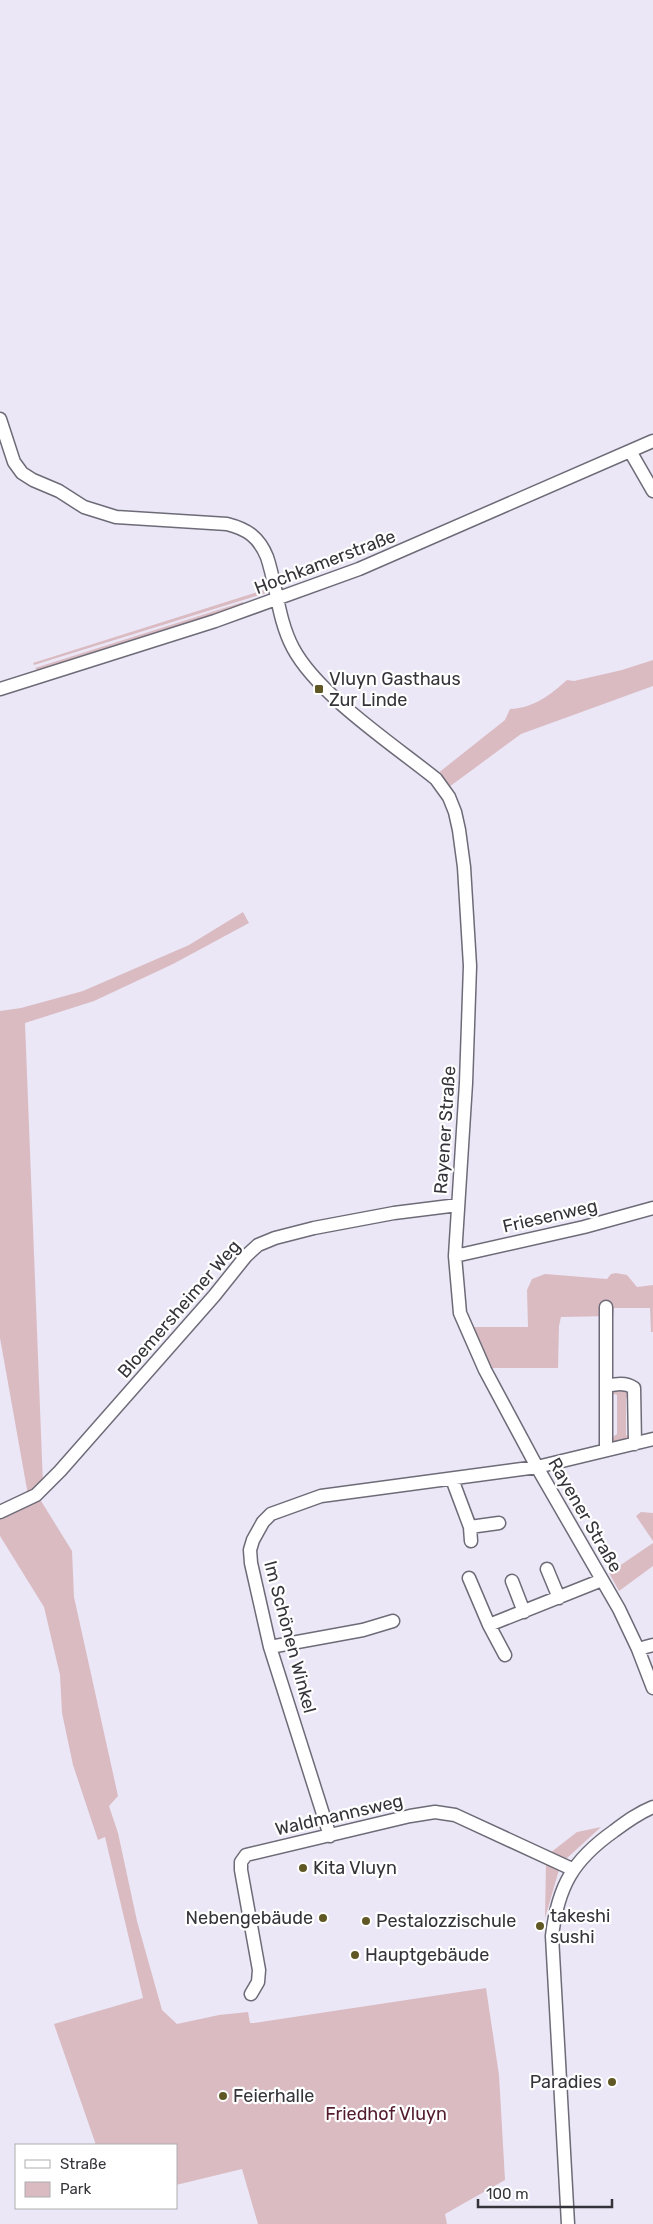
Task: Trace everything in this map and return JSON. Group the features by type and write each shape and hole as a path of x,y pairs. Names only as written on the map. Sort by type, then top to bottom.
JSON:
{"street":[{"name":"Rayener Straße","path":"0,419 14,462 22,473 60,492 84,507 116,517 227,524 247,530 263,547 270,567 282,622 294,649 315,679 364,722 436,778 449,797 455,812 464,867 470,966 466,1083 454,1256 457,1298 465,1328 486,1370 537,1467 602,1580 638,1649 653,1688"},
{"name":"Hochkamerstraße","path":"0,688 181,632 277,600 368,566 653,440"},
{"path":"630,451 653,491"},
{"name":"Bloemersheimer Weg","path":"0,1512 36,1495 60,1471 196,1317 246,1256 258,1246 275,1238 314,1228 394,1212 458,1205"},
{"name":"Friesenweg","path":"454,1256 584,1227 653,1208"},
{"path":"606,1307 606,1450"},
{"path":"606,1386 627,1384 634,1388 635,1444"},
{"name":"Im Schönen Winkel","path":"330,1836 270,1647 251,1563 250,1550 257,1530 271,1514 321,1496 537,1467 653,1440"},
{"path":"452,1479 470,1527 471,1541"},
{"path":"470,1527 499,1523"},
{"path":"547,1569 559,1598"},
{"path":"469,1578 489,1625 505,1655"},
{"path":"489,1625 602,1580"},
{"path":"512,1582 524,1612"},
{"path":"270,1647 363,1630 392,1621"},
{"path":"638,1649 653,1645"},
{"path":"568,2224 552,1936 555,1910 560,1891 572,1869 583,1857 603,1838 634,1816 653,1807"},
{"name":"Waldmannsweg","path":"251,1994 258,1982 258,1970 241,1862 246,1855 410,1816 435,1812 455,1815 572,1869"}],"green space":[{"path":"197,525 230,527 247,534 260,550 270,581 269,592 34,665 33,663 267,589 262,557 249,538 227,529"},
{"path":"243,602 245,607 38,671 35,668"},
{"path":"653,660 653,686 521,734 449,787 437,774 505,720 510,709 527,706 548,696 567,680 574,681 622,670"},
{"path":"243,912 249,923 173,964 94,1001 25,1023 43,1485 28,1495 0,1338 0,1011 21,1008 83,991 189,945"},
{"path":"545,1274 607,1279 611,1274 627,1275 637,1287 653,1285 653,1332 651,1332 650,1308 614,1308 613,1316 561,1317 558,1368 491,1368 474,1327 528,1327 527,1290 532,1279"},
{"path":"620,1386 631,1393 626,1398 626,1435 628,1436 631,1433 633,1437 610,1442 610,1439 617,1434 617,1395 610,1396 613,1390"},
{"name":"Friedhof Vluyn","path":"38,1496 72,1551 74,1597 118,1796 109,1806 118,1833 137,1921 162,2010 177,2024 219,2015 248,2012 250,2023 254,2023 486,1988 499,2075 505,2180 445,2214 447,2224 258,2224 242,2169 178,2185 178,2144 96,2144 54,2024 143,1998 105,1837 98,1840 73,1765 62,1713 60,1675 44,1607 0,1536 0,1514"},
{"path":"641,1512 653,1513 653,1541 636,1516"},
{"path":"653,1543 653,1566 619,1591 609,1573"},
{"path":"601,1827 566,1859 550,1853 577,1832"},
{"path":"546,1863 559,1870 545,1918"}],"place":[{"name":"Vluyn Gasthaus Zur Linde","path":"319,689"},
{"name":"Kita Vluyn","path":"303,1868"},
{"name":"Nebengebäude","path":"323,1918"},
{"name":"Pestalozzischule","path":"366,1921"},
{"name":"takeshi sushi","path":"540,1926"},
{"name":"Hauptgebäude","path":"355,1955"},
{"name":"Paradies","path":"612,2082"},
{"name":"Feierhalle","path":"223,2096"}]}
